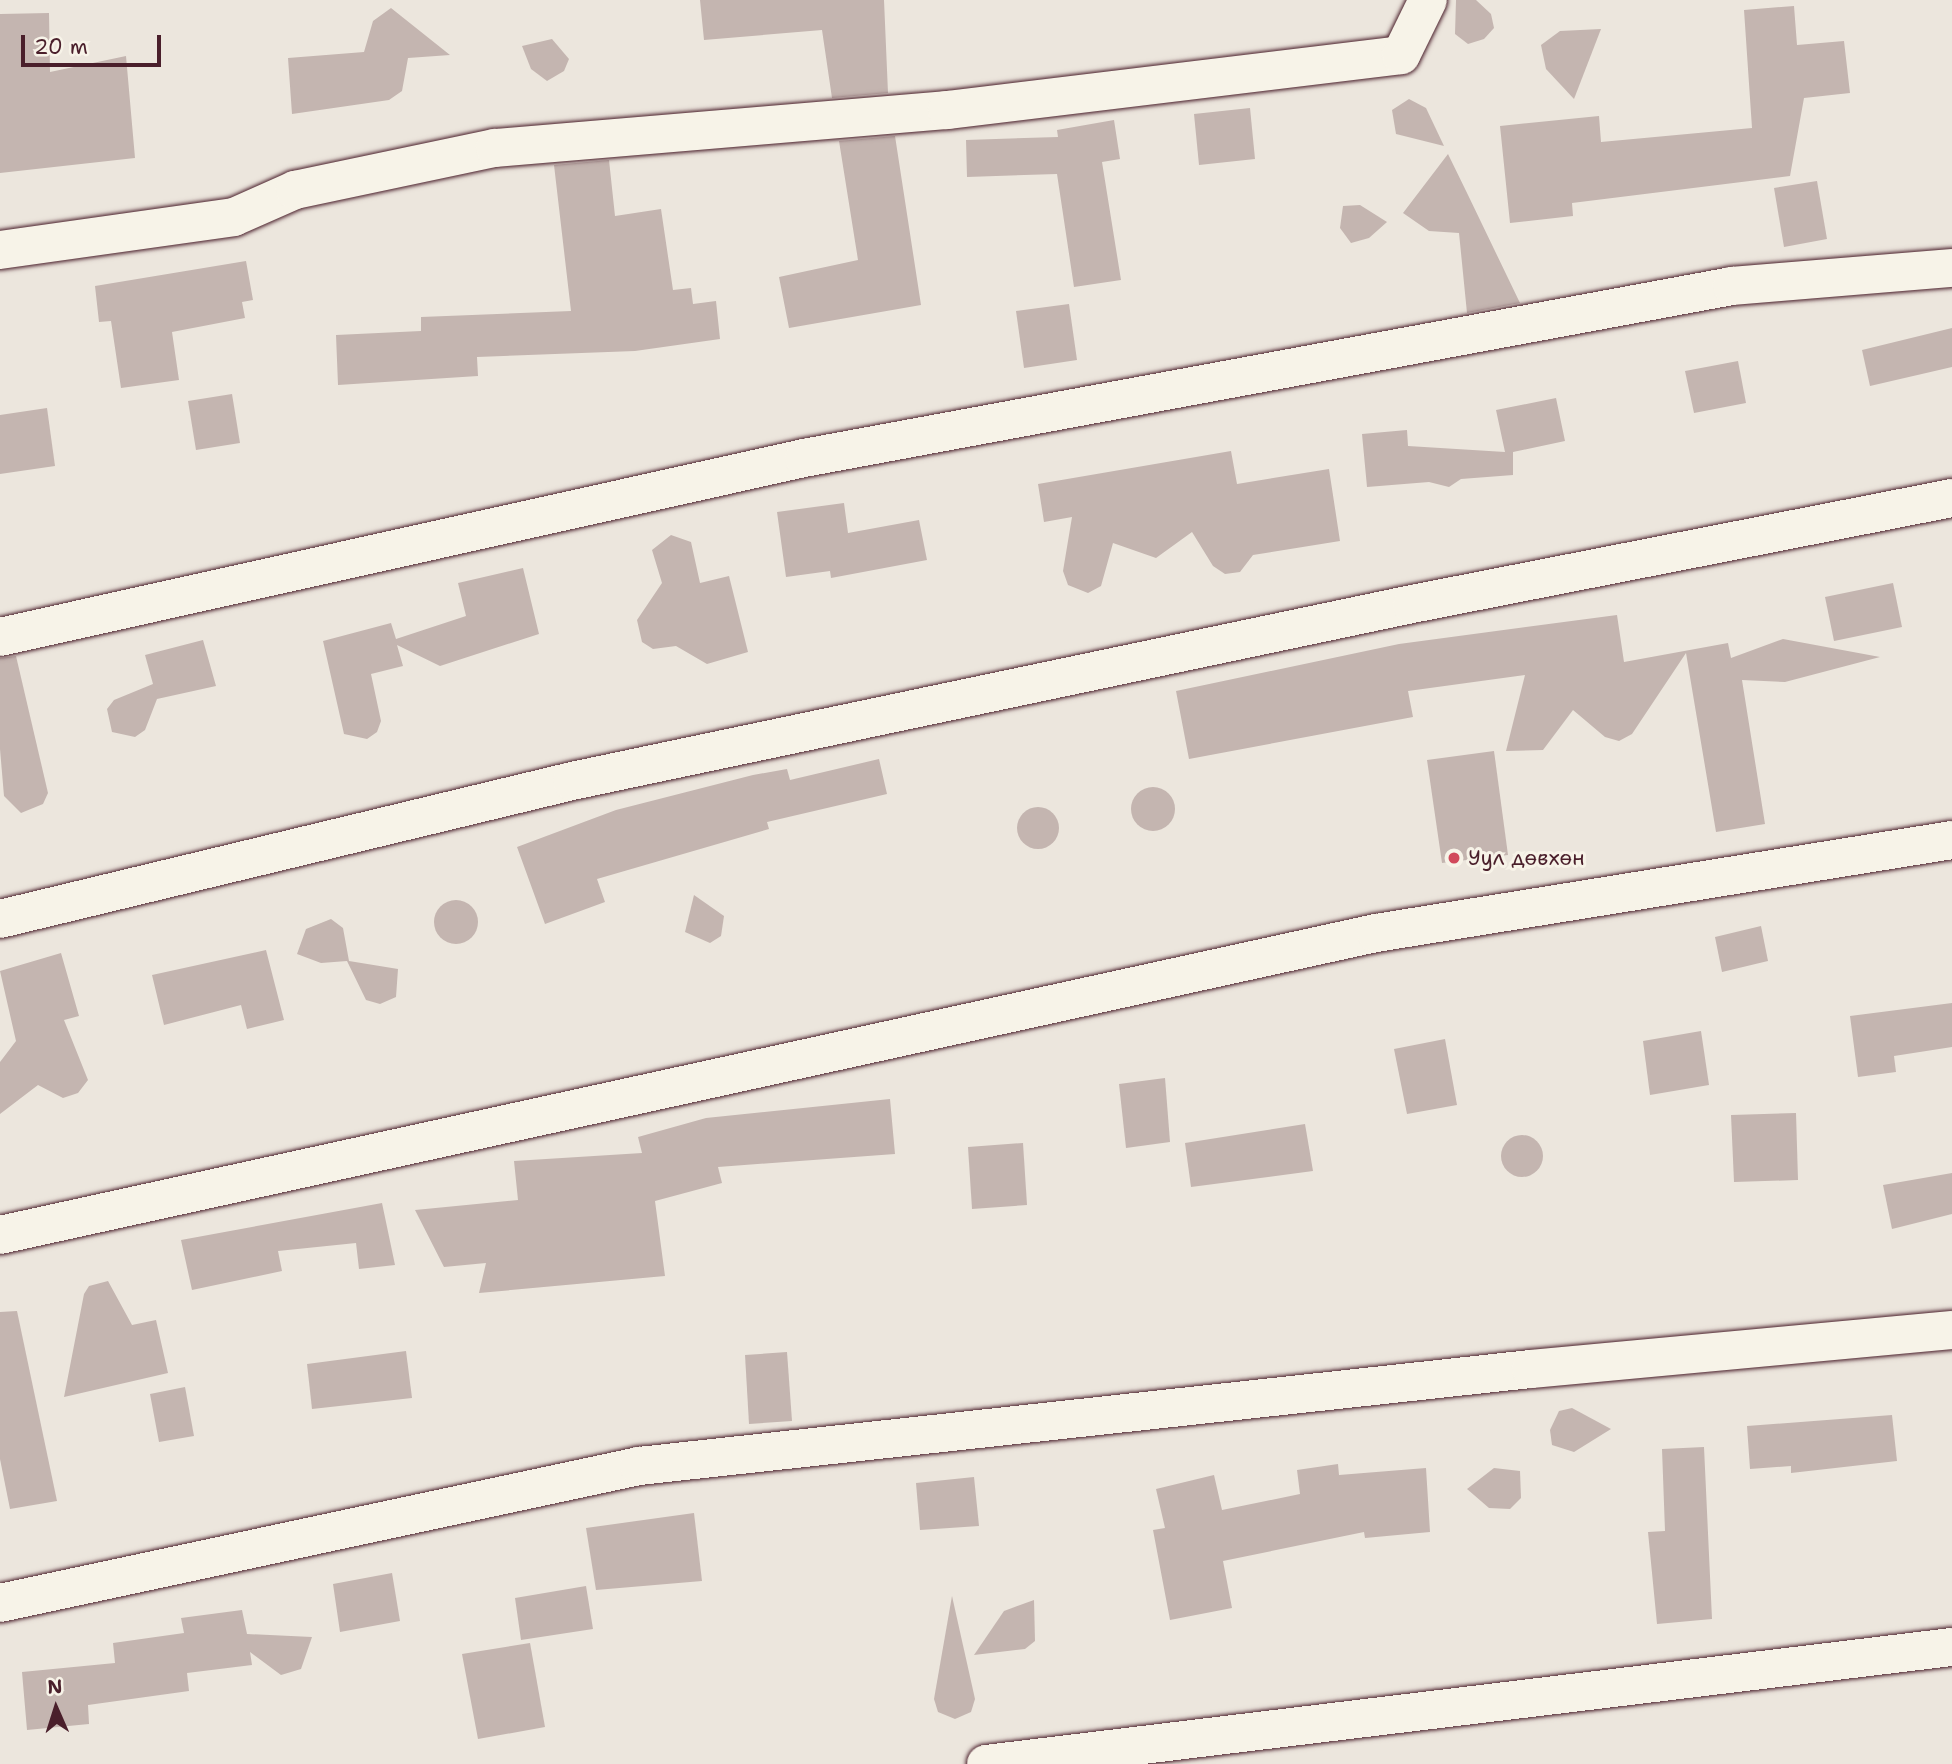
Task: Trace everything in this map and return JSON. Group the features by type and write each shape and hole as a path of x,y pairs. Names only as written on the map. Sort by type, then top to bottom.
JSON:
{"street":[{"path":"0,250 234,217 295,190 495,148 947,110 1401,55 1428,0"},
{"path":"0,637 804,458 1732,286 1952,268"},
{"path":"0,919 572,781 1412,604 1952,498"},
{"path":"0,1235 1376,933 1952,840"},
{"path":"0,1603 639,1466 1517,1370 1952,1330"},
{"path":"986,1764 1952,1647"}],"building":[{"path":"700,0 884,0 888,93 832,98 822,30 704,40"},
{"path":"1456,0 1476,0 1491,14 1494,28 1484,39 1468,44 1455,34"},
{"path":"1794,6 1797,45 1844,41 1850,93 1804,98 1790,176 1572,203 1573,216 1510,223 1500,126 1599,116 1601,142 1752,128 1744,10"},
{"path":"391,8 450,55 408,58 402,91 389,100 292,114 288,58 364,52 373,21"},
{"path":"49,13 50,72 126,56 135,158 0,173 0,14"},
{"path":"1601,29 1574,99 1546,69 1541,45 1560,31"},
{"path":"552,39 569,59 564,71 547,81 531,69 522,46"},
{"path":"1409,99 1426,108 1444,146 1396,134 1392,110"},
{"path":"1250,108 1255,159 1199,165 1194,114"},
{"path":"1114,120 1120,159 1102,162 1121,280 1074,287 1057,174 967,177 966,140 1058,137 1057,130"},
{"path":"895,136 921,305 789,328 779,277 858,260 839,141"},
{"path":"1448,154 1520,303 1467,313 1459,233 1429,231 1403,213"},
{"path":"609,160 615,216 661,209 673,290 691,288 693,304 716,301 720,339 635,351 477,357 478,376 338,385 336,335 421,331 421,317 571,311 554,165"},
{"path":"1817,181 1827,239 1784,247 1774,188"},
{"path":"1360,205 1387,222 1369,238 1351,243 1340,228 1343,206"},
{"path":"246,261 253,300 242,302 245,318 172,332 179,380 121,388 111,321 99,322 95,286"},
{"path":"1069,304 1077,360 1024,368 1016,311"},
{"path":"1952,328 1952,367 1870,386 1862,350"},
{"path":"1738,361 1746,403 1694,413 1685,371"},
{"path":"232,394 240,443 196,450 188,401"},
{"path":"1556,398 1565,441 1513,452 1513,475 1461,479 1449,487 1429,482 1367,487 1362,434 1407,430 1408,446 1505,452 1496,410"},
{"path":"47,408 55,466 0,474 0,415"},
{"path":"1231,451 1237,484 1329,469 1340,541 1253,555 1240,572 1225,574 1213,566 1192,532 1156,558 1113,543 1101,586 1088,593 1068,585 1063,571 1072,517 1044,522 1038,484"},
{"path":"844,503 848,533 919,520 927,560 831,578 830,571 786,577 777,512"},
{"path":"671,535 691,542 700,583 729,576 748,652 707,664 676,646 653,649 642,642 637,620 662,583 652,550"},
{"path":"523,568 539,634 440,666 397,645 403,666 371,674 381,721 377,732 367,739 344,734 323,641 391,623 396,639 466,616 458,583"},
{"path":"1893,583 1902,627 1834,641 1825,597"},
{"path":"1617,615 1624,662 1728,643 1731,658 1783,639 1880,657 1785,682 1742,680 1765,824 1716,832 1686,653 1632,734 1619,741 1605,737 1573,710 1543,750 1506,751 1525,675 1408,691 1413,717 1189,759 1176,691 1399,644"},
{"path":"203,640 216,686 157,699 145,730 135,737 112,732 107,709 114,700 153,684 145,655"},
{"path":"16,656 48,793 43,804 21,813 4,796 0,749 0,658"},
{"path":"1494,751 1508,855 1442,863 1427,760"},
{"path":"879,759 887,794 767,822 769,829 597,879 605,902 545,924 517,847 616,810 753,775 787,769 790,780"},
{"path":"1153,787 1169,793 1175,809 1169,825 1153,831 1137,825 1131,809 1137,793"},
{"path":"1038,807 1053,813 1059,828 1053,843 1038,849 1023,843 1017,828 1023,813"},
{"path":"694,895 724,916 721,936 710,943 685,932"},
{"path":"456,900 472,906 478,922 472,938 456,944 440,938 434,922 440,906"},
{"path":"331,919 343,928 349,961 398,969 396,997 380,1004 366,1000 347,961 321,963 297,954 306,929"},
{"path":"1761,926 1768,961 1722,972 1715,937"},
{"path":"266,950 284,1020 247,1029 241,1005 164,1025 152,975"},
{"path":"61,953 79,1016 64,1020 88,1080 78,1093 63,1098 38,1085 0,1114 0,1062 16,1041 0,971"},
{"path":"1952,1003 1952,1047 1894,1056 1896,1072 1858,1077 1850,1016"},
{"path":"1701,1031 1709,1085 1650,1095 1643,1041"},
{"path":"1445,1039 1457,1105 1407,1114 1394,1049"},
{"path":"1165,1078 1170,1142 1126,1148 1119,1084"},
{"path":"890,1099 895,1154 718,1167 722,1183 655,1201 665,1276 479,1293 486,1263 444,1267 415,1210 518,1200 514,1161 642,1153 638,1137 706,1118"},
{"path":"1796,1113 1798,1180 1734,1182 1731,1115"},
{"path":"1305,1124 1313,1171 1191,1187 1185,1143"},
{"path":"1522,1135 1537,1141 1543,1156 1537,1171 1522,1177 1507,1171 1501,1156 1507,1141"},
{"path":"1023,1143 1027,1205 972,1209 968,1147"},
{"path":"1952,1173 1952,1214 1892,1229 1883,1185"},
{"path":"382,1203 395,1265 359,1269 356,1243 278,1251 282,1271 192,1290 181,1240"},
{"path":"108,1281 132,1325 156,1320 168,1373 64,1397 84,1294 89,1286"},
{"path":"17,1311 57,1501 10,1509 0,1459 0,1312"},
{"path":"406,1351 412,1398 312,1409 307,1364"},
{"path":"787,1352 792,1421 749,1424 745,1355"},
{"path":"185,1387 194,1436 159,1442 150,1394"},
{"path":"1572,1408 1611,1429 1574,1452 1552,1445 1550,1430 1559,1411"},
{"path":"1892,1415 1897,1461 1791,1473 1791,1466 1750,1469 1747,1426"},
{"path":"1704,1447 1712,1619 1657,1624 1648,1532 1665,1531 1662,1449"},
{"path":"1338,1464 1339,1475 1426,1468 1430,1532 1365,1538 1364,1532 1223,1561 1232,1608 1170,1620 1153,1530 1165,1528 1156,1489 1214,1475 1222,1510 1300,1494 1297,1470"},
{"path":"1494,1468 1520,1471 1521,1498 1510,1509 1489,1508 1467,1489"},
{"path":"974,1477 979,1526 920,1530 916,1483"},
{"path":"694,1513 702,1581 596,1590 586,1528"},
{"path":"392,1573 400,1621 340,1632 333,1584"},
{"path":"586,1586 593,1629 521,1640 515,1598"},
{"path":"952,1596 975,1699 971,1712 955,1719 938,1712 934,1699"},
{"path":"1034,1600 1035,1641 1025,1649 974,1655 1004,1611"},
{"path":"242,1610 247,1634 312,1637 301,1669 281,1675 250,1652 252,1665 187,1673 189,1691 88,1705 89,1724 27,1730 22,1672 115,1663 113,1643 184,1633 181,1618"},
{"path":"530,1643 545,1727 478,1739 462,1654"}],"place":[{"name":"Уул дөвхөн","path":"1454,858"}]}
